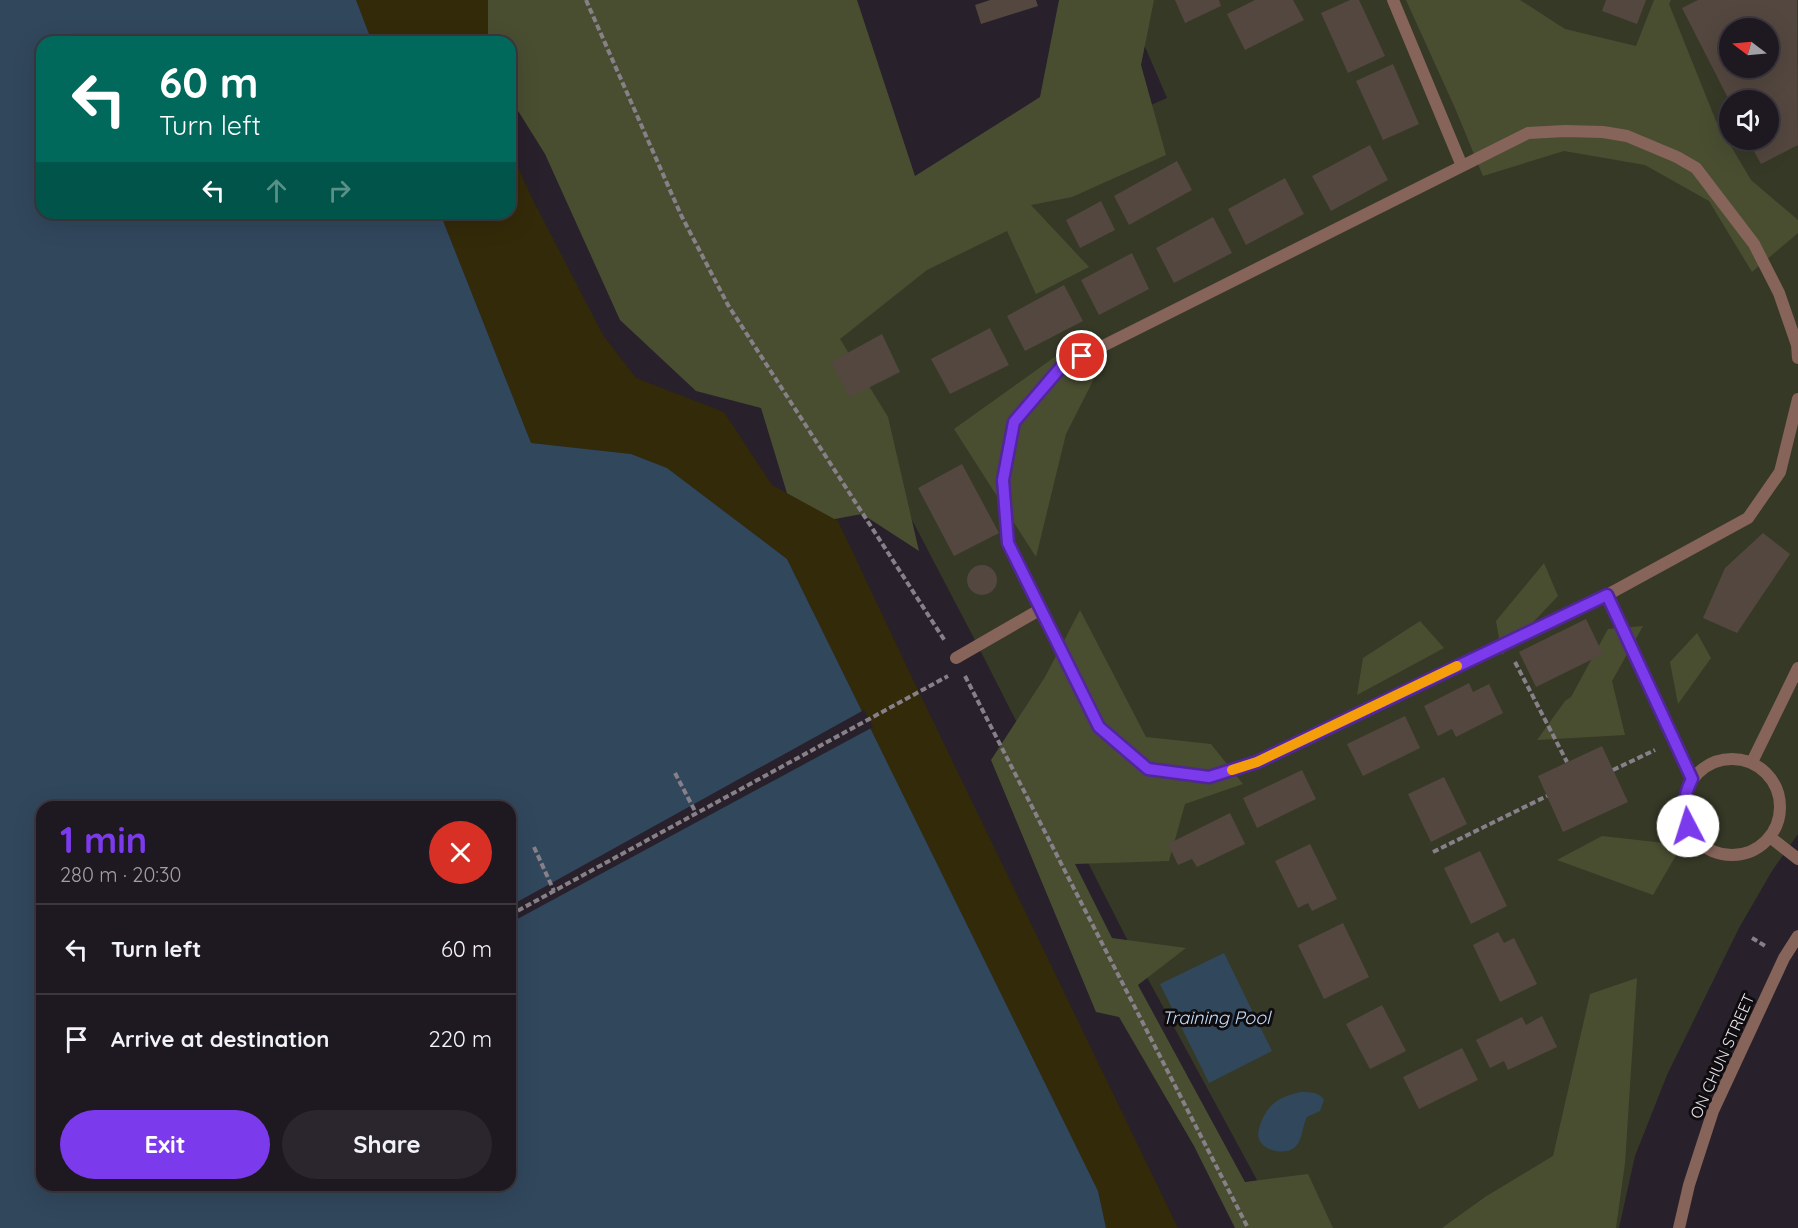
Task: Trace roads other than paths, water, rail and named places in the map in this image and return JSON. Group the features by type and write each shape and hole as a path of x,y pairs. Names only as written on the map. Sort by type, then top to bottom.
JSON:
{"street":[{"path":"1393,0 1462,166"},
{"path":"1798,358 1797,345 1779,293 1754,244 1696,168 1677,157 1627,136 1603,132 1565,131 1528,134 1061,367 1014,422 1003,480 1008,543 1099,727 1148,769 1209,777 1257,762 1607,595 1748,518 1780,472 1798,399"},
{"path":"1607,595 1692,779"},
{"path":"956,658 1041,609"},
{"path":"1752,762 1798,668"},
{"path":"1736,758 1752,762 1774,781 1781,810 1778,825 1770,837 1757,848 1742,854 1726,855 1710,850 1697,840 1688,826 1683,810 1685,793 1692,779 1704,767 1719,760 1736,758"},
{"path":"1770,837 1798,859"},
{"name":"ON CHUN STREET","path":"1679,1228 1689,1185 1713,1112 1784,958 1798,936"}],"water":[{"path":"0,0 356,0 370,36 36,36 36,219 442,219 531,443 631,454 667,468 787,559 1098,1191 1106,1228 0,1228"},
{"name":"Training Pool","path":"1224,953 1272,1051 1209,1083 1160,984"},
{"path":"1301,1092 1314,1093 1322,1097 1324,1100 1320,1111 1307,1117 1300,1141 1291,1150 1281,1152 1265,1147 1258,1134 1263,1117 1275,1102"}]}
